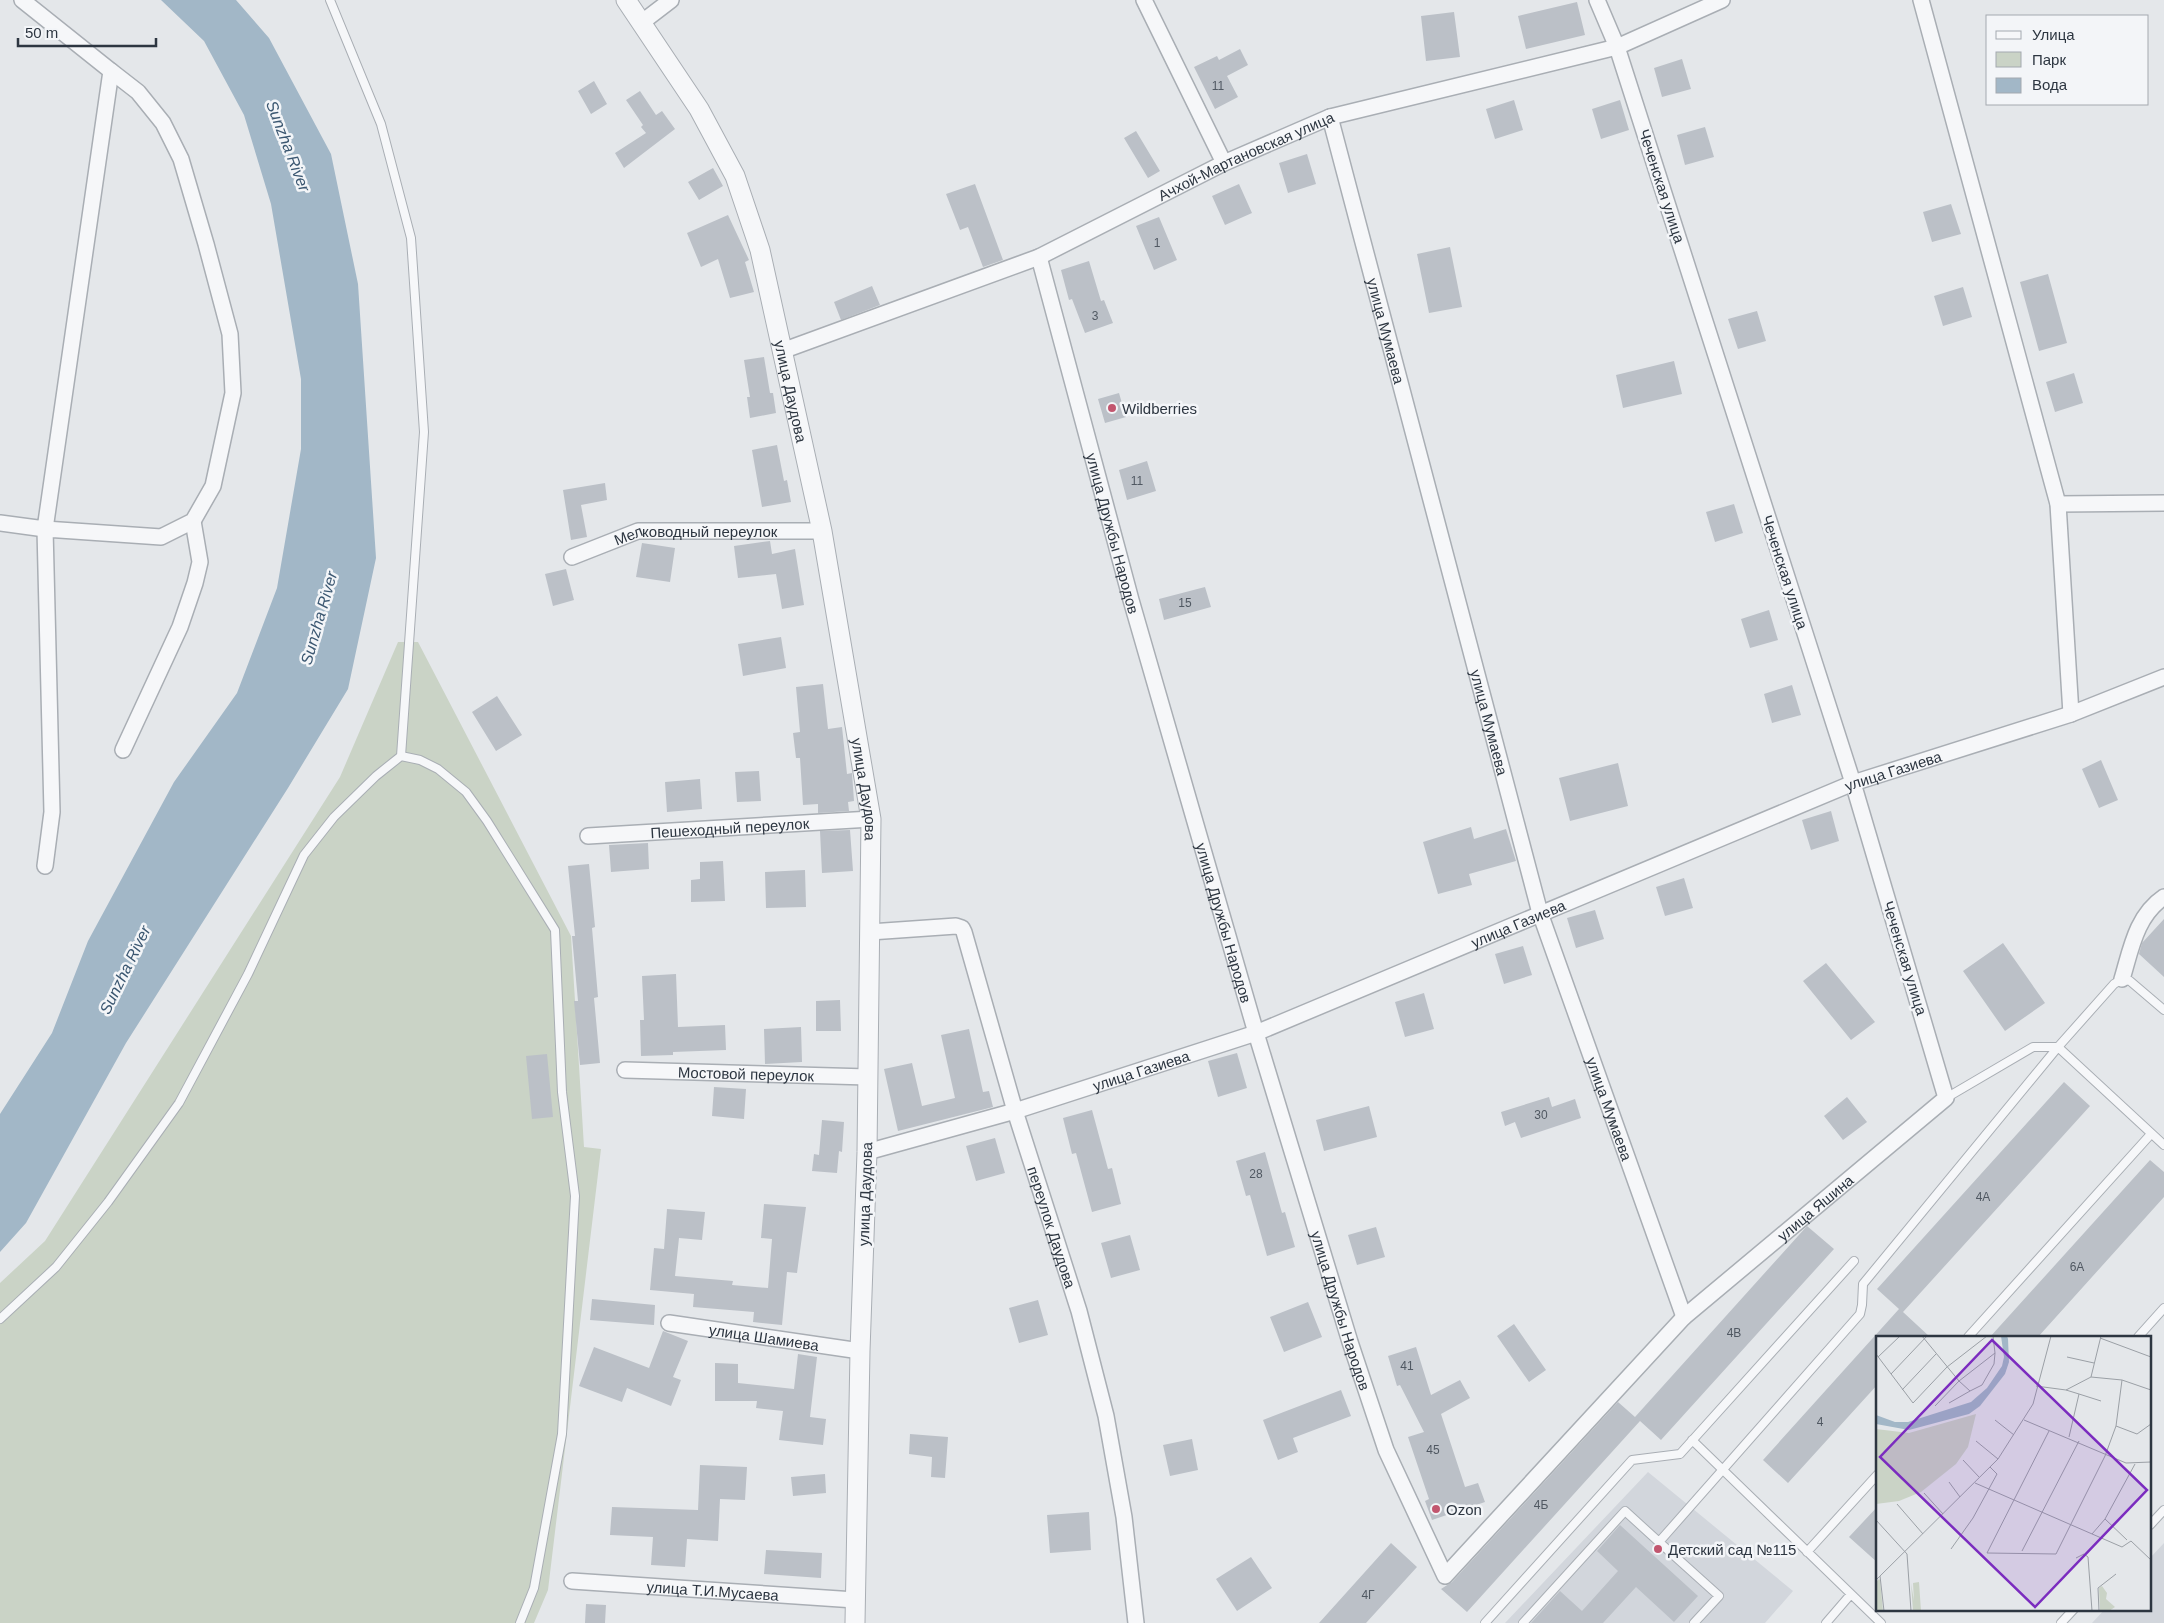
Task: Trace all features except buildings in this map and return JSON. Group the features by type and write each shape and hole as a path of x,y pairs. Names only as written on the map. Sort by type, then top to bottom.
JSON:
{"street":[{"path":"0,523 45,529 162,537 193,521 213,486 233,393 230,334 181,159 163,124 138,92 22,0"},
{"name":"улица Даудова","path":"626,0 699,109 734,176 760,250 822,531 871,819 867,1152 860,1351 854,1623"},
{"path":"641,22 671,0"},
{"path":"1144,0 1224,163"},
{"name":"Чеченская улица","path":"1597,0 1617,47 1852,783 1946,1098"},
{"name":"Ачхой-Мартановская улица","path":"782,351 1039,257 1224,163 1330,117 1617,47 1722,0"},
{"path":"1921,0 2058,504 2071,714"},
{"path":"45,866 52,812 45,529 111,71"},
{"name":"улица Мумаева","path":"1330,117 1540,913 1684,1317"},
{"name":"улица Дружбы Народов","path":"1039,257 1134,609 1256,1033 1350,1342 1386,1450 1444,1576"},
{"path":"2058,504 2164,503"},
{"path":"123,750 180,627 195,583 200,562 193,521"},
{"name":"Мелководный переулок","path":"572,557 638,531 822,531"},
{"name":"улица Газиева","path":"867,1152 1015,1111 1256,1033 1852,783 2071,714 2164,677"},
{"name":"Пешеходный переулок","path":"588,836 871,819"},
{"path":"2122,979 2136,932 2159,901"},
{"name":"переулок Даудова","path":"870,932 956,926 962,928 1015,1111 1079,1311 1106,1416 1124,1517 1136,1623"},
{"name":"Мостовой переулок","path":"625,1070 868,1078"},
{"name":"улица Яшина","path":"1444,1576 1684,1317 1946,1098"},
{"name":"улица Шамиева","path":"670,1323 860,1351"},
{"name":"улица Т.И.Мусаева","path":"572,1581 855,1600"}],"lane":[{"path":"0,1319 56,1267 108,1202 179,1103 248,974 304,854 334,817 376,776 401,756 424,432 411,238 381,124 330,0"},
{"path":"401,756 420,760 438,769 466,792 487,821 555,930 562,1092 575,1196 562,1434 534,1588 520,1623"},
{"path":"1659,1542 1860,1314 1864,1284 2058,1047 2114,984 2122,979 2130,981 2164,1010"},
{"path":"1946,1098 2033,1047 2058,1047 2164,1145"},
{"path":"1969,1336 2151,1134"},
{"path":"1485,1623 1632,1460 1680,1454 1854,1262"},
{"path":"2139,1336 2164,1308"},
{"path":"1692,1440 1881,1623"},
{"path":"1807,1552 1876,1476"},
{"path":"2152,1523 2164,1510"},
{"path":"1523,1623 1625,1511 1719,1596 1694,1623"},
{"path":"1826,1623 1851,1594"},
{"path":"2061,1623 2073,1610"}],"shaded area":[{"name":"Детский сад №115","path":"1648,1472 1793,1591 1765,1623 1505,1623"},
{"path":"2164,1543 2164,1623 2092,1623 2104,1610 2152,1610 2152,1556"}],"green space":[{"path":"398,642 418,642 571,936 584,1147 601,1149 548,1590 534,1623 0,1623 0,1283 45,1241 340,777"}],"water":[{"name":"Sunzha River","path":"161,0 236,0 269,38 331,154 358,284 376,558 348,689 288,788 126,1043 26,1223 0,1252 0,1114 52,1033 88,941 174,782 237,693 277,588 301,449 301,379 271,204 244,115 204,41"}],"place":[{"name":"Wildberries","path":"1112,408"},
{"name":"Ozon","path":"1436,1509"},
{"name":"Детский сад №115","path":"1658,1549"}]}
